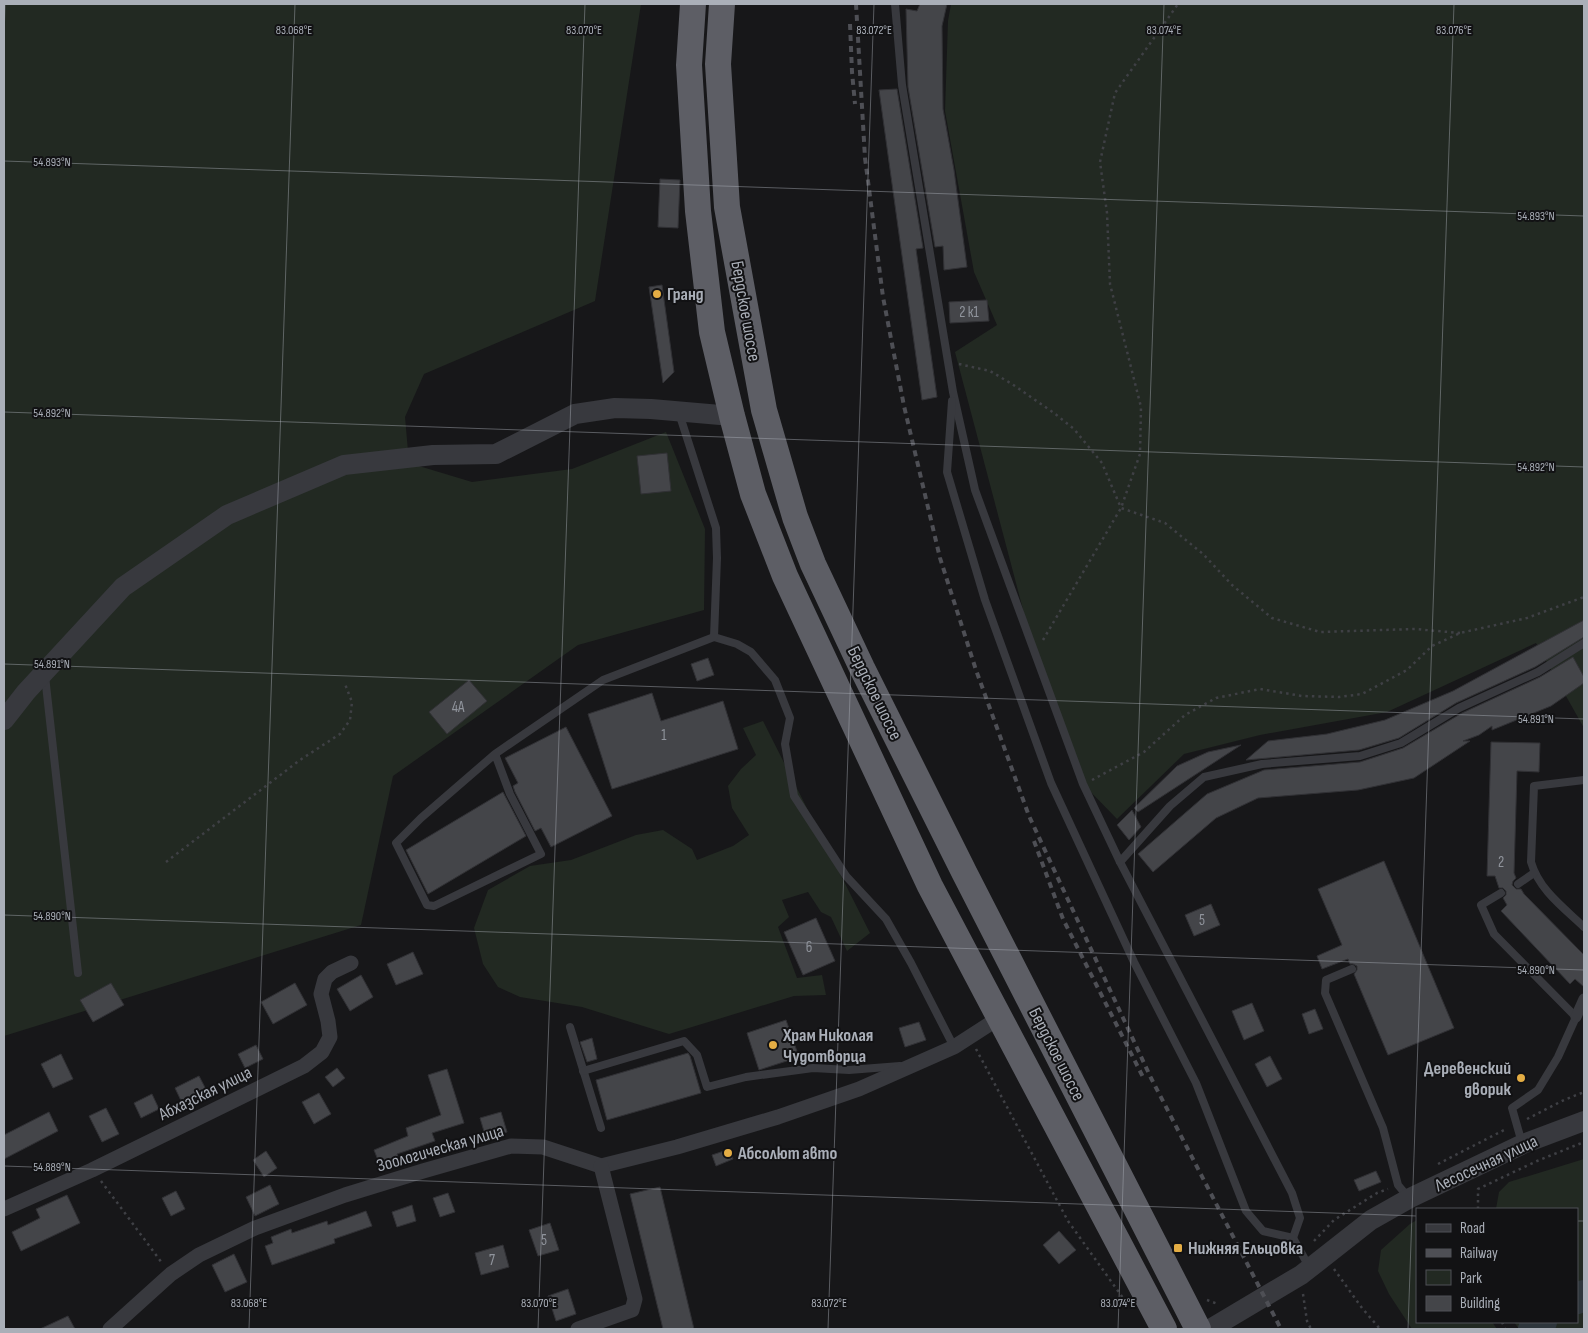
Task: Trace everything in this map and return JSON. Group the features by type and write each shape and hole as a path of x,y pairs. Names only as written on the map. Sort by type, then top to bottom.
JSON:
{"highway":[{"name":"Бердское шоссе","path":"693,4 689,65 698,211 712,332 753,494 785,576 930,886 1164,1329"},
{"name":"Бердское шоссе","path":"722,4 718,64 727,207 764,410 795,517 813,564 862,668 965,874 1198,1329"},
{"path":"834,683 862,668"}],"street":[{"path":"4,720 123,587 227,515 344,465 433,455 496,454 575,414 615,408 732,416"},
{"name":"Абхазская улица","path":"4,1209 92,1170 304,1066 322,1052 330,1037 321,994 325,979 332,972 351,963"},
{"path":"1580,1018 1584,999"},
{"path":"578,1329 632,1310 635,1299 601,1166 677,1147 778,1117 859,1089 954,1047 999,1018"},
{"name":"Лесосечная улица","path":"1210,1329 1241,1312 1311,1265 1371,1220 1410,1198 1523,1144 1584,1121"},
{"name":"Зоологическая улица","path":"110,1329 171,1274 199,1255 264,1225 344,1195 511,1146 542,1147 601,1166"}],"lane":[{"path":"895,4 902,85 953,392 975,490 1083,784 1120,862 1292,1193 1300,1218 1293,1238"},
{"path":"953,392 947,472 986,600 1051,783 1134,962 1196,1084 1246,1211 1263,1231 1293,1238 1311,1265"},
{"path":"679,413 716,528 714,637"},
{"path":"495,754 510,794 541,854 434,906 427,905 396,843 427,812 495,754 604,680 714,637 737,644 751,652 775,680 790,718 785,744 794,796 846,876 886,919 954,1047"},
{"path":"1120,862 1170,806 1204,777 1262,764 1360,756 1401,744 1459,708 1538,672 1584,643"},
{"path":"45,672 78,973"},
{"path":"1584,780 1534,786 1531,862 1534,873 1544,887 1584,928"},
{"path":"1518,884 1534,873"},
{"path":"1501,893 1481,905 1494,934 1580,1018 1538,1090 1512,1108 1523,1144"},
{"path":"1352,968 1326,980 1325,993 1383,1128 1398,1185 1410,1198"},
{"path":"570,1027 601,1128"},
{"path":"583,1071 684,1041 697,1055 707,1087 746,1077 813,1068 849,1070 918,1064"}],"path":[{"path":"1034,654 1121,508 1140,454 1141,407 1110,284 1107,213 1100,162 1115,92 1178,4"},
{"path":"948,362 990,372 1035,399 1074,429 1102,463 1121,508 1165,523 1203,554 1232,585 1272,618 1320,632 1416,629 1460,633"},
{"path":"1083,784 1144,752 1185,715 1216,698 1260,689 1302,696 1339,697 1362,694 1407,670 1432,646 1460,633 1527,618 1584,597"},
{"path":"166,862 300,760 340,734 350,720 352,702 345,684"},
{"path":"970,1037 1068,1221 1125,1302"},
{"path":"1478,1208 1478,1189 1537,1161 1584,1142"},
{"path":"92,1170 171,1274"},
{"path":"1311,1265 1307,1321 1311,1329"},
{"path":"1311,1265 1362,1308 1380,1329"}],"green space":[{"path":"4,4 641,4 595,301 424,374 405,417 409,463 472,482 572,469 666,432 705,529 704,610 578,645 393,776 361,925 4,1036"},
{"path":"951,4 1584,4 1584,728 1536,643 1387,712 1260,735 1184,754 1117,819 1083,784 1030,636 955,352 997,325 974,272 945,111 948,21"},
{"path":"763,721 870,933 847,951 831,917 821,912 808,892 782,900 789,917 778,927 797,978 822,975 826,995 794,996 669,1034 582,1007 520,997 498,987 483,964 474,928 488,890 530,866 571,860 636,835 663,830 692,849 697,860 733,846 749,835 732,808 728,786 741,769 756,755 743,728"},
{"path":"1584,1159 1584,1329 1519,1329 1515,1323 1578,1323 1578,1208 1496,1208 1499,1192 1509,1182"},
{"path":"1416,1221 1416,1323 1493,1323 1497,1329 1412,1329 1389,1294 1378,1271 1381,1250"}],"building":[{"path":"920,4 947,4 942,26 943,109 954,170 967,267 944,270 943,246 935,247 908,87 906,9 917,11"},
{"path":"897,89 923,248 916,249 937,397 922,400 879,90"},
{"path":"660,179 680,180 678,228 658,227"},
{"path":"662,285 674,372 663,383 649,287"},
{"path":"987,300 989,321 950,323 949,302"},
{"path":"667,453 671,491 641,494 637,456"},
{"path":"1584,620 1584,637 1535,667 1456,703 1399,738 1359,750 1246,760 1268,741 1327,734 1385,720 1453,691"},
{"path":"1573,657 1584,677 1584,683 1551,706 1492,730 1492,726 1479,735 1463,741 1470,741 1414,778 1358,790 1258,798 1216,818 1153,872 1138,854 1207,794 1264,770 1360,762 1403,748 1462,713 1540,677"},
{"path":"708,658 714,675 697,681 691,664"},
{"path":"469,680 487,701 447,734 429,712"},
{"path":"652,693 661,721 723,701 738,749 612,789 588,714"},
{"path":"566,727 612,816 551,847 541,828 535,831 515,792 513,786 518,783 505,758"},
{"path":"1491,742 1540,743 1539,772 1517,771 1514,873 1516,878 1512,885 1516,889 1521,889 1584,955 1584,987 1575,979 1570,984 1501,911 1507,905 1503,898 1506,895 1506,891 1503,888 1499,888 1495,876 1487,876"},
{"path":"1241,745 1138,812 1134,808 1177,766 1208,752"},
{"path":"503,792 526,836 428,894 406,850"},
{"path":"1132,810 1141,827 1129,840 1117,825"},
{"path":"1384,861 1454,1028 1388,1055 1354,974 1357,966 1350,964 1348,959 1322,969 1317,956 1342,945 1318,889"},
{"path":"1211,904 1220,925 1194,936 1185,915"},
{"path":"816,918 835,961 803,975 784,932"},
{"path":"413,952 423,974 396,985 387,964"},
{"path":"361,975 373,997 350,1011 337,989"},
{"path":"111,983 124,1005 93,1022 80,1000"},
{"path":"295,983 307,1005 273,1024 261,1002"},
{"path":"1252,1003 1264,1031 1244,1040 1232,1011"},
{"path":"1315,1009 1323,1029 1309,1034 1302,1014"},
{"name":"Храм Николая Чудотворца","path":"786,1020 799,1057 759,1070 747,1033"},
{"path":"919,1022 926,1040 905,1047 899,1028"},
{"path":"592,1038 597,1059 587,1062 580,1042"},
{"path":"256,1045 263,1059 245,1068 238,1054"},
{"path":"688,1053 701,1093 607,1120 596,1080"},
{"path":"61,1054 73,1079 53,1088 41,1064"},
{"path":"1270,1056 1282,1079 1267,1087 1255,1064"},
{"path":"337,1068 345,1078 333,1087 325,1077"},
{"path":"447,1069 464,1123 432,1133 435,1141 397,1154 398,1157 380,1165 374,1150 408,1136 406,1128 441,1115 428,1075"},
{"path":"199,1076 209,1095 184,1107 175,1088"},
{"path":"319,1093 331,1114 314,1124 302,1102"},
{"path":"152,1094 159,1109 141,1118 134,1103"},
{"path":"106,1108 119,1134 102,1142 89,1116"},
{"path":"49,1112 58,1131 4,1159 4,1135"},
{"path":"501,1112 507,1132 486,1138 480,1118"},
{"path":"730,1149 733,1159 716,1166 712,1155"},
{"path":"266,1151 277,1168 264,1177 253,1160"},
{"path":"1376,1171 1381,1182 1359,1191 1354,1180"},
{"path":"270,1185 279,1204 255,1216 246,1197"},
{"path":"660,1187 694,1329 663,1329 630,1194"},
{"path":"176,1191 185,1209 171,1216 162,1198"},
{"path":"448,1193 455,1212 440,1217 433,1198"},
{"path":"67,1195 80,1223 21,1251 12,1232 40,1218 36,1209"},
{"path":"412,1205 416,1221 397,1227 392,1212"},
{"path":"366,1211 372,1226 334,1239 335,1243 272,1265 265,1246 273,1243 271,1237 291,1229 292,1233 327,1221 328,1225"},
{"path":"550,1223 559,1250 538,1256 529,1230"},
{"path":"1059,1231 1076,1250 1059,1264 1043,1245"},
{"path":"503,1245 509,1267 481,1275 475,1253"},
{"path":"234,1254 247,1282 225,1292 212,1265"},
{"path":"568,1289 576,1314 556,1321 548,1296"},
{"path":"68,1316 75,1329 40,1329"}],"waterway":[{"path":"1578,1299 1584,1294"},
{"path":"1532,1329 1541,1323"}],"railway":[{"path":"856,4 865,158 883,297 904,406 940,558 976,670 1029,816 1151,1078 1281,1329"},
{"path":"850,24 855,104"},
{"path":"1034,841 1063,919 1144,1079"}],"place":[{"name":"Гранд","path":"657,294"},
{"name":"Храм Николая Чудотворца","path":"773,1045"},
{"name":"Деревенский дворик","path":"1521,1078"},
{"name":"Абсолют авто","path":"728,1153"},
{"name":"Нижняя Ельцовка","path":"1178,1248"}]}
